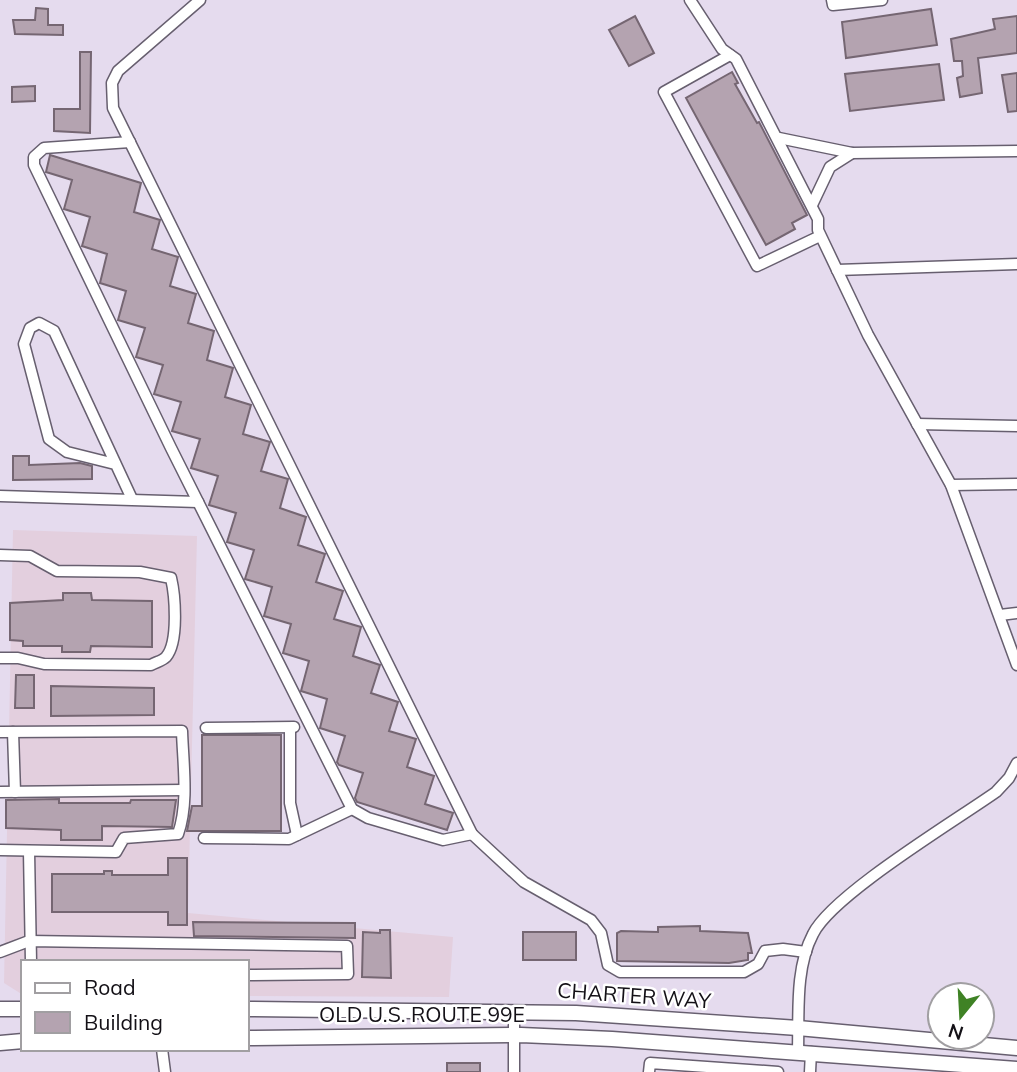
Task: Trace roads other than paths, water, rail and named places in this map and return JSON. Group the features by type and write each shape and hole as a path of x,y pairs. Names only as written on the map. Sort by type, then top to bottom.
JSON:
{"main road":[{"path":"0,1009 21,1009"},
{"name":"CHARTER WAY","path":"248,1009 514,1011 798,1028 1017,1048"},
{"name":"OLD U.S. ROUTE 99E","path":"248,1038 514,1035 804,1051 1017,1069"},
{"path":"0,1043 21,1041"},
{"path":"804,1051 822,1060 973,1072"}],"street":[{"path":"200,0 114,77 111,92 113,108 472,834 524,882 591,920 601,933 608,965 620,972 744,972 758,964 765,951 783,949 806,952"},
{"path":"690,0 722,49 736,59 779,138 811,205 820,236 868,335 951,485 1014,647 1017,665"},
{"path":"832,0 833,5 882,0"},
{"path":"730,55 664,92 757,266 820,236"},
{"path":"779,138 852,153 1017,151"},
{"path":"130,142 44,148 34,157 34,165 306,722 352,809 368,818 438,839 472,834"},
{"path":"811,205 831,167 852,153"},
{"path":"837,270 1017,264"},
{"path":"115,464 67,452 50,439 24,344 30,328 39,323 54,331 132,499"},
{"path":"917,424 1017,426"},
{"path":"951,485 1017,484"},
{"path":"0,496 198,502"},
{"path":"0,555 30,556 57,571 141,572 171,578 175,593 170,649 163,660 151,664 44,664 18,658 0,658"},
{"path":"1000,615 1017,613"},
{"path":"206,728 290,729 306,722"},
{"path":"290,729 290,803 297,835"},
{"path":"0,732 182,731 183,790 182,824 178,834 124,838 116,852 0,850"},
{"path":"13,732 15,792"},
{"path":"810,1072 798,1028 800,986 806,952 820,923 840,902 996,792 1009,778 1017,763"},
{"path":"0,792 183,790"},
{"path":"204,838 283,840 352,809"},
{"path":"29,851 31,960"},
{"path":"0,952 29,941 347,946 348,974 248,975"},
{"path":"514,1011 514,1072"},
{"path":"162,1051 165,1072"},
{"path":"649,1072 650,1063 778,1072"}]}
